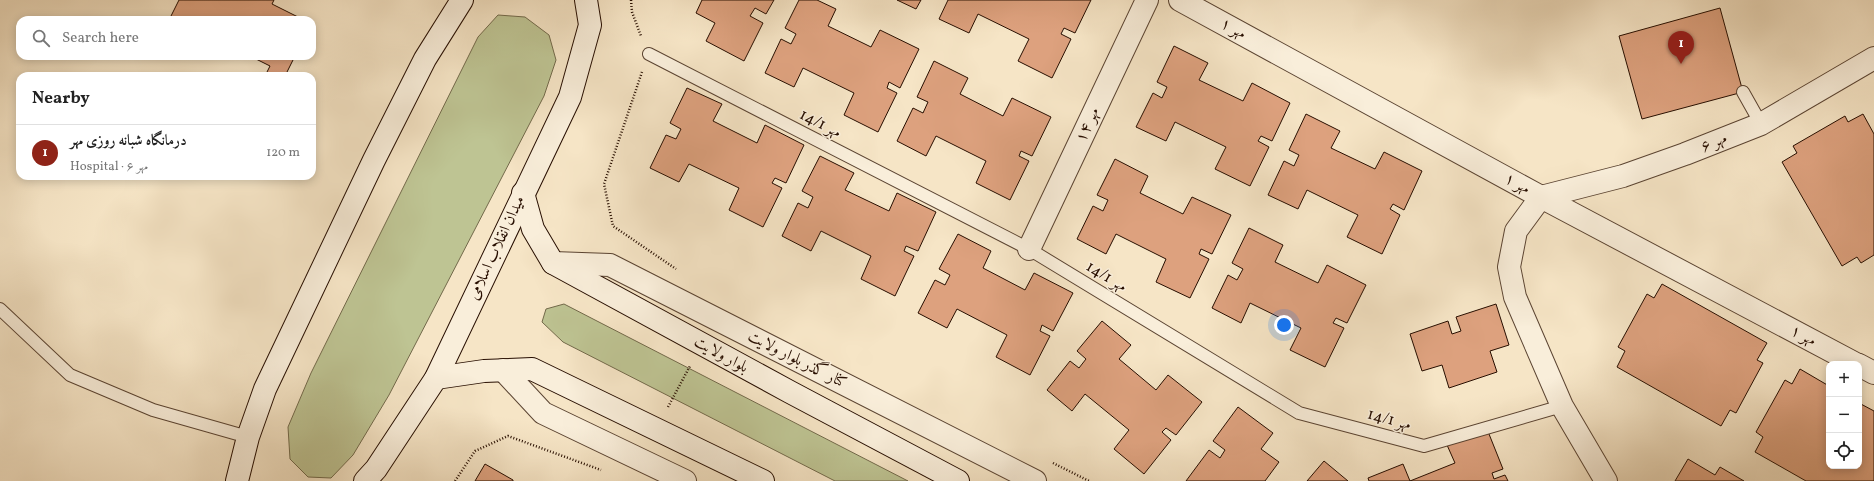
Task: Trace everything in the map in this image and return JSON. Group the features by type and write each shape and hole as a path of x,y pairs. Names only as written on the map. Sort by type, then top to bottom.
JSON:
{"street":[{"path":"237,481 248,436 265,388 374,160 425,59 462,0"},
{"name":"میدان انقلاب اسلامی","path":"365,481 376,469 436,378 570,97 590,25 586,0"},
{"name":"مهر ۱۴","path":"1029,249 1147,0"},
{"name":"مهر ۱","path":"1180,0 1541,197 1850,361"},
{"name":"مهر ۶","path":"1541,197 1623,176 1685,154 1761,124 1874,58"},
{"path":"523,193 534,229 553,263"},
{"path":"1541,197 1516,231 1509,267 1516,296 1562,406 1606,481"},
{"name":"بلوار ولایت","path":"553,263 958,481"},
{"name":"کنار گذر بلوار ولایت","path":"553,263 610,264 1035,481"},
{"path":"1862,367 1874,373"},
{"path":"436,378 484,371 532,369 763,481"},
{"path":"503,370 544,413 685,481"}],"lane":[{"name":"مهر 14/1","path":"648,54 1029,249 1299,413 1424,446 1562,406"},
{"path":"1743,92 1761,124"},
{"path":"0,309 70,375 153,410 248,436"}],"path":[{"path":"631,0 632,12 648,54 604,184 613,226 680,272"},
{"path":"656,429 702,344"},
{"path":"455,481 474,450 508,436 606,472"},
{"path":"1047,459 1089,481"}],"green space":[{"path":"498,15 525,17 549,35 556,60 544,96 389,395 353,455 331,478 308,477 290,459 288,427 311,373 478,37"},
{"path":"564,304 908,481 835,481 563,342 542,322 546,309"}],"building":[{"path":"179,0 274,0 272,4 296,16 171,16"},
{"path":"702,0 774,0 766,14 755,8 750,16 763,23 744,61 706,41 715,23 696,13"},
{"path":"799,0 817,0 836,9 828,26 871,47 880,30 919,49 900,88 889,82 887,88 897,93 878,132 844,115 854,93 803,68 794,87 765,73 781,39 791,44 796,34 785,28"},
{"path":"897,0 921,0 916,9"},
{"path":"948,0 1091,0 1075,33 1064,28 1061,34 1071,39 1052,78 1018,61 1029,39 978,14 969,33 939,19"},
{"path":"1720,8 1743,92 1642,119 1619,36"},
{"path":"1174,46 1208,63 1199,80 1243,101 1252,83 1290,103 1272,141 1261,136 1258,141 1269,147 1250,186 1215,169 1226,147 1175,122 1166,141 1136,127 1153,93 1162,98 1167,87 1157,82"},
{"path":"258,60 293,60 287,72 267,72 270,66"},
{"path":"934,61 968,78 960,94 1003,116 1012,98 1051,117 1032,156 1021,151 1019,156 1029,161 1010,200 976,183 986,161 936,136 926,156 897,141 913,108 923,113 928,102 917,97"},
{"path":"687,88 722,104 713,121 757,143 765,125 804,145 786,183 775,178 772,183 782,188 763,227 729,210 739,188 689,164 679,182 650,168 666,135 676,139 681,129 670,123"},
{"path":"1306,114 1340,131 1331,148 1375,169 1384,152 1422,171 1404,210 1393,204 1390,209 1400,215 1382,254 1347,237 1358,215 1307,190 1298,209 1268,195 1284,161 1294,166 1299,155 1289,150"},
{"path":"1863,114 1874,134 1874,255 1861,263 1857,257 1842,266 1782,162 1797,153 1793,146 1845,116 1848,122"},
{"path":"820,156 854,173 845,190 889,211 897,193 936,212 918,251 906,246 904,251 914,256 895,296 861,279 871,256 821,231 811,251 782,236 798,203 808,208 813,197 802,191"},
{"path":"1115,159 1148,176 1140,193 1183,214 1192,197 1231,215 1212,254 1201,249 1199,254 1209,259 1190,298 1156,282 1166,259 1116,234 1106,254 1077,239 1093,206 1103,211 1108,200 1097,195"},
{"path":"1249,228 1283,245 1275,262 1318,283 1327,265 1366,285 1347,323 1336,318 1333,323 1344,328 1325,367 1290,350 1301,328 1250,303 1241,323 1212,308 1228,275 1237,280 1243,269 1232,263"},
{"path":"958,234 991,251 983,268 1025,290 1034,273 1073,293 1053,331 1042,325 1040,331 1050,336 1030,375 996,357 1007,335 957,309 947,328 918,313 935,280 945,285 950,275 939,269"},
{"path":"1662,284 1767,343 1757,360 1763,363 1736,413 1730,410 1721,426 1617,367 1625,351 1618,347 1647,294 1654,298"},
{"path":"1496,304 1509,345 1490,351 1497,372 1449,388 1442,365 1422,371 1410,334 1448,321 1452,334 1461,331 1456,317"},
{"path":"1102,321 1131,345 1119,359 1156,390 1168,375 1202,402 1176,435 1166,428 1162,432 1171,440 1144,474 1114,449 1129,430 1085,394 1072,411 1047,390 1070,361 1079,368 1086,359 1077,351"},
{"path":"1800,369 1826,384 1826,469 1862,469 1862,405 1874,411 1874,481 1806,481 1755,452 1763,437 1756,432 1785,380 1792,384"},
{"path":"1238,407 1273,433 1261,449 1279,462 1265,481 1186,481 1209,450 1220,458 1225,450 1213,441"},
{"path":"1487,429 1503,469 1492,473 1494,479 1505,475 1508,481 1410,481 1455,463 1447,445"},
{"path":"1688,459 1715,475 1720,467 1744,481 1675,481"},
{"path":"1324,461 1348,481 1307,481"},
{"path":"485,464 513,480 513,481 475,481"},
{"path":"1403,464 1410,481 1369,481 1368,478"}],"place":[{"name":"درمانگاه شبانه روزی مهر","path":"1681,64"}]}
